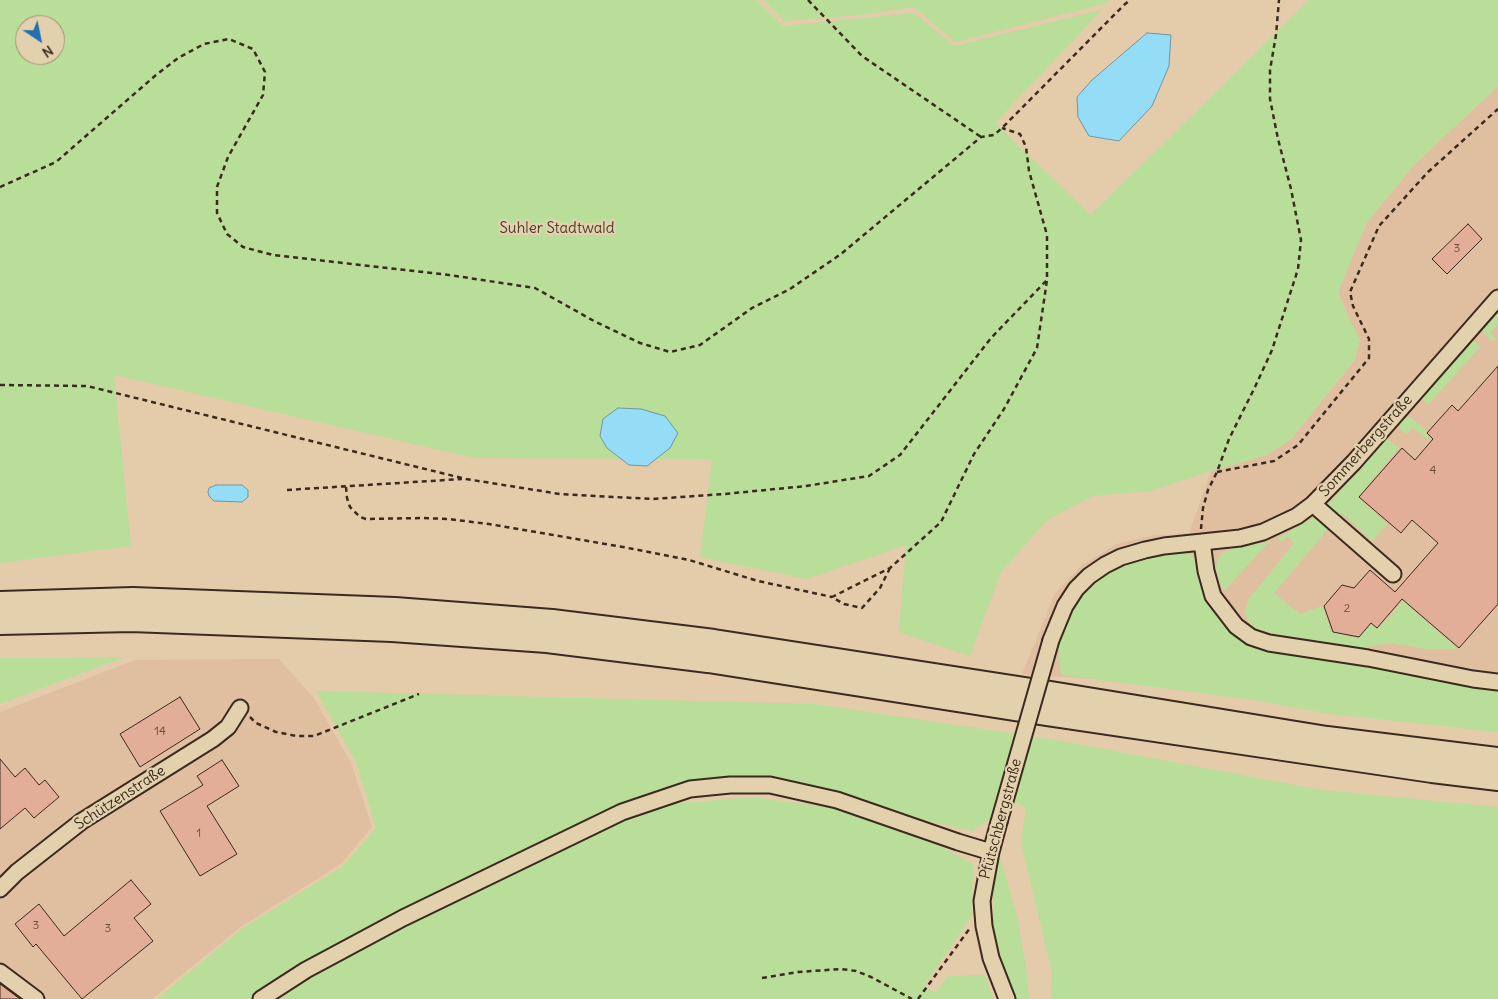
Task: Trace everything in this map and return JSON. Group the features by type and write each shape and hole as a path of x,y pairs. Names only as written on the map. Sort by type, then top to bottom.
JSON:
{"highway":[{"path":"0,603 133,599 395,609 552,621 724,642 1327,738 1498,759"},
{"path":"0,623 141,620 392,630 548,641 708,661 1056,716 1422,770 1498,779"}],"street":[{"name":"Sommerbergstraße","path":"1051,640 1065,606 1076,589 1088,576 1105,564 1121,557 1164,546 1240,538 1263,532 1297,516 1313,504 1354,462 1498,298"},
{"path":"1313,504 1393,574"},
{"path":"1202,542 1206,571 1213,596 1236,626 1252,637 1269,643 1368,658 1473,679 1498,682"},
{"name":"Pfütschbergstraße","path":"1007,999 991,958 984,926 982,901 984,880 990,852 1051,640"},
{"name":"Schützenstraße","path":"0,889 17,872 82,821 213,739 228,727 240,708"},
{"path":"261,999 306,970 404,918 622,812 690,789 770,785 837,800 990,852"},
{"path":"0,972 36,999"}],"path":[{"path":"808,0 862,56 981,137"},
{"path":"0,187 56,162 178,58 204,44 229,39 253,48 266,72 263,95 228,157 217,187 217,213 227,234 243,247 274,255 440,274 535,288 594,321 640,343 670,352 700,345 752,308 797,284 841,254 981,137 994,134 1002,128 1130,0"},
{"path":"1202,542 1200,525 1208,490 1229,439 1272,350 1298,269 1301,240 1270,99 1270,70 1276,36 1279,0"},
{"path":"1217,472 1274,461 1298,445 1369,358 1369,339 1353,306 1350,292 1379,226 1428,172 1498,109"},
{"path":"832,597 890,568 941,522 974,454 1004,409 1037,348 1048,280 1047,235 1029,171 1026,147 1020,134 1002,128"},
{"path":"0,385 87,386 466,479 560,494 652,498 734,494 806,486 869,476 900,455 991,338 1048,280"},
{"path":"287,490 466,479"},
{"path":"346,487 350,507 366,519 431,518 489,524 623,547 689,560 758,581 832,597 844,604 862,608 880,588 890,568"},
{"path":"240,708 256,722 276,732 296,736 314,736 419,694"},
{"path":"918,999 964,934 983,913"},
{"path":"762,978 805,971 841,969 871,977 912,999"}],"shaded area":[{"path":"1498,86 1498,708 1022,674 1055,593 1082,565 1117,544 1149,536 1189,533 1211,471 1267,455 1291,439 1355,360 1360,340 1338,292 1367,222 1414,165"},
{"path":"279,659 314,698 351,763 372,827 341,864 242,926 152,999 0,999 0,712 135,660"}],"green space":[{"name":"Suhler Stadtwald","path":"0,0 757,0 783,26 914,13 954,46 1102,10 995,123 1091,215 1309,0 1498,0 1498,86 1414,165 1367,222 1338,292 1360,340 1355,359 1291,439 1267,455 1151,491 1093,496 1047,520 1001,572 970,656 899,632 906,545 807,579 700,557 712,459 474,458 114,375 131,546 0,563"},
{"path":"764,0 1109,0 1103,4 955,42 914,7 860,15 784,21"},
{"path":"1498,313 1498,324 1490,333 1497,340 1492,341 1481,331"},
{"path":"1473,340 1480,347 1428,405 1422,399"},
{"path":"1406,417 1410,417 1427,431 1426,433 1429,436 1427,439 1413,428 1406,434 1400,429 1400,424"},
{"path":"1387,439 1399,448 1358,497 1387,524 1372,541 1343,514 1338,518 1325,508"},
{"path":"1317,516 1330,527 1274,593 1300,614 1322,606 1332,632 1359,638 1371,624 1378,629 1403,601 1458,649 1426,649 1392,643 1361,648 1273,634 1258,629 1249,623 1245,612 1248,600 1294,543 1287,536 1282,542 1278,538"},
{"path":"1270,541 1225,590 1222,589 1216,568 1217,561 1222,553 1231,549"},
{"path":"1181,551 1192,555 1198,564 1209,601 1227,629 1249,643 1498,688 1498,732 1330,714 1247,699 1061,675 1058,640 1077,600 1092,584 1103,574 1133,560"},
{"path":"125,657 0,704 0,658"},
{"path":"316,691 812,704 808,703 1050,739 1322,790 1498,807 1498,999 1051,999 1052,972 1021,843 1026,807 1016,803 972,831 896,814 829,790 761,779 623,805 339,942 251,999 157,999 244,927 342,867 376,828 356,762"},
{"path":"753,797 840,809 917,834 973,864 972,915 924,986 935,993 948,976 985,975 993,999 280,999 304,981 436,910 627,819 670,804"},
{"path":"1000,857 1017,916 1026,966 1029,999 1014,999 996,946 993,929 993,888"}],"water":[{"path":"1147,33 1171,35 1169,66 1152,106 1119,141 1089,136 1078,117 1077,97 1092,80"},
{"path":"618,408 641,409 665,416 678,433 670,448 647,466 629,465 607,448 600,436 603,419"},
{"path":"216,485 242,485 248,490 248,497 242,502 214,501 208,492 209,488"}],"building":[{"path":"1468,224 1482,239 1447,274 1432,259"},
{"path":"1498,366 1498,604 1459,648 1402,599 1377,628 1371,623 1359,637 1333,632 1324,606 1342,585 1354,588 1370,570 1395,592 1438,543 1412,520 1401,533 1359,497 1402,448 1415,460 1433,439 1427,433 1452,405 1458,411"},
{"path":"180,697 200,729 140,767 120,734"},
{"path":"0,759 15,777 25,768 39,785 45,780 59,797 34,818 25,808 0,829"},
{"path":"222,760 239,786 207,806 237,854 200,876 160,811 203,785 197,776"},
{"path":"131,880 151,904 134,918 153,941 82,999 36,944 33,947 15,924 39,904 64,936"},
{"path":"0,984 20,999 0,999"}]}
